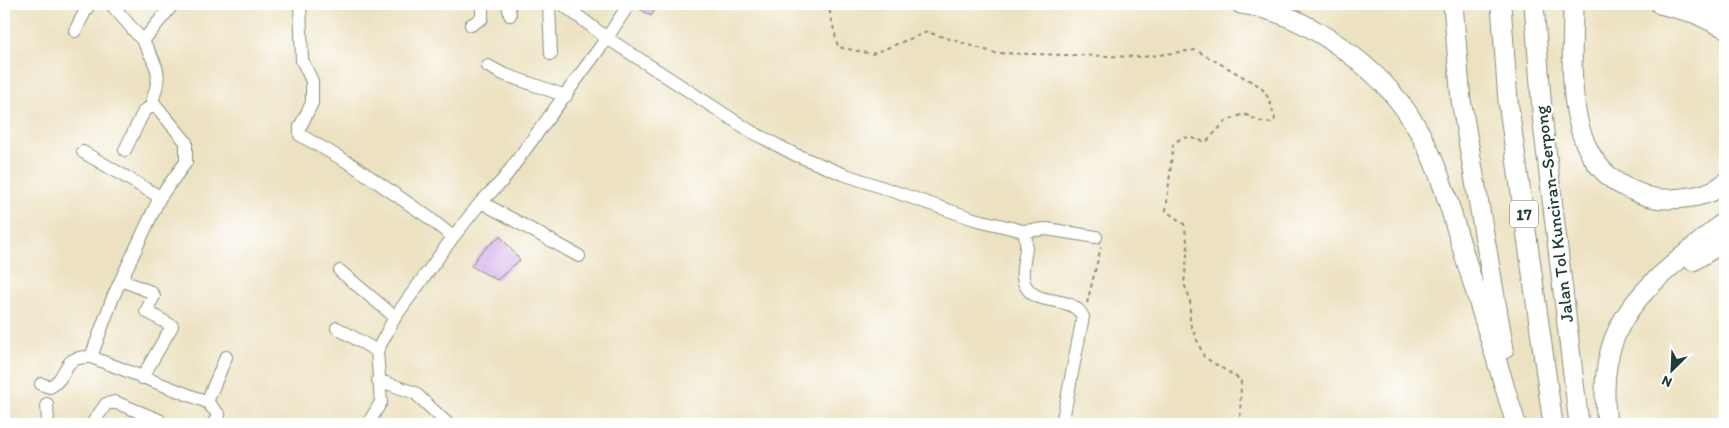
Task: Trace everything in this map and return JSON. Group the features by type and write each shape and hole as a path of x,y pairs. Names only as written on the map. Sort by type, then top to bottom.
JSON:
{"highway":[{"path":"1241,4 1296,20 1339,44 1382,83 1414,122 1439,172 1516,424"},
{"path":"1453,4 1461,100 1516,424"},
{"name":"Jalan Tol Kunciran–Serpong","path":"1501,4 1508,102 1553,424"},
{"name":"Jalan Tol Kunciran–Serpong","path":"1534,4 1543,124 1579,424"},
{"path":"1573,4 1574,93 1580,135 1595,161 1618,184 1653,199 1687,199 1719,188 1725,183"},
{"path":"1660,4 1694,13 1725,28"},
{"path":"1710,4 1725,11"},
{"path":"1607,424 1604,402 1605,369 1614,334 1627,312 1643,292 1725,221"},
{"path":"1643,292 1725,241"}],"street":[{"path":"75,31 89,4"},
{"path":"92,358 98,334 121,280 160,197 180,173 188,153 186,142 152,101 160,79 155,62 143,41 111,4"},
{"path":"143,41 173,4"},
{"path":"300,4 302,60 312,81 312,103 300,127 300,135 351,164 454,237"},
{"path":"471,25 482,18 482,4"},
{"path":"549,4 551,54"},
{"path":"562,4 607,38 752,132 796,155 842,174 974,219 1023,231 1047,229 1096,237"},
{"path":"368,424 381,402 377,351 395,317 481,202 502,181 566,96 629,4"},
{"path":"488,66 503,74 566,96"},
{"path":"125,150 144,111 154,104"},
{"path":"83,152 160,197"},
{"path":"481,202 579,256"},
{"path":"1023,231 1027,239 1023,279 1027,288 1035,296 1073,305 1083,317 1062,424"},
{"path":"340,271 395,317"},
{"path":"121,280 151,292 154,296 146,311 172,326 142,378"},
{"path":"337,328 377,351"},
{"path":"206,402 226,356"},
{"path":"41,384 50,387 55,384 69,362 78,357 92,358 206,402 220,415 212,424"},
{"path":"378,380 415,393 448,424"},
{"path":"92,424 106,404 115,402 159,420 161,424"},
{"path":"47,404 48,424"}],"path":[{"path":"833,4 829,8 838,47 872,54 927,32 995,53 1142,57 1196,50 1261,87 1269,99 1276,119 1272,123 1262,122 1244,114 1226,120 1206,142 1186,136 1178,139 1173,145 1166,211 1184,224 1188,246 1184,284 1190,298 1190,323 1204,357 1240,380 1240,424"},
{"path":"1083,317 1101,253 1102,242 1096,237"}],"building":[{"path":"641,4 658,5 651,16 638,8"},
{"path":"500,236 520,260 497,280 471,266 480,253"}]}
